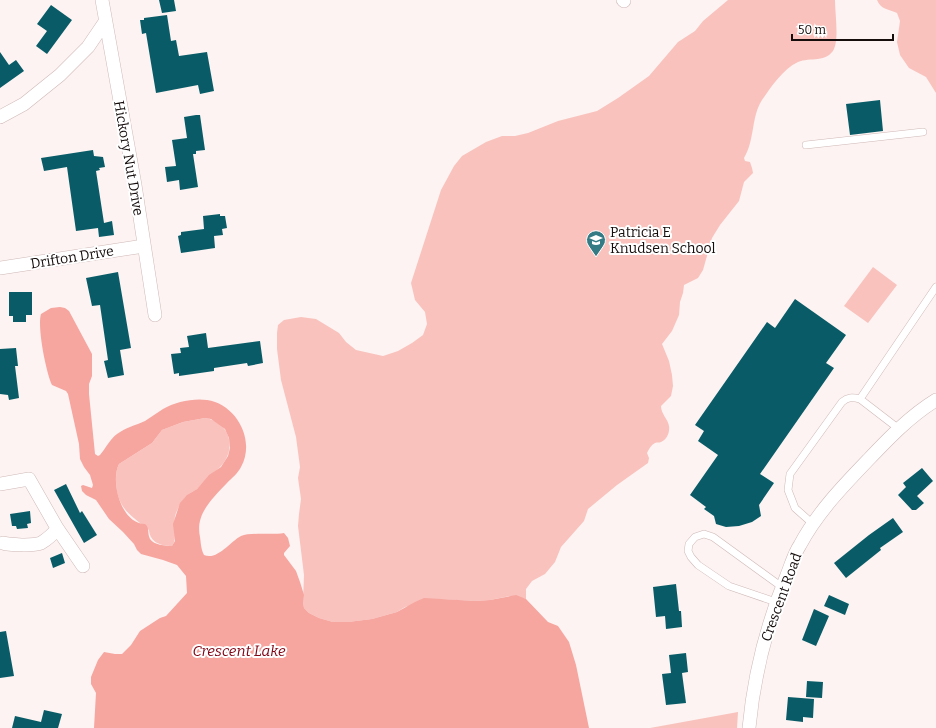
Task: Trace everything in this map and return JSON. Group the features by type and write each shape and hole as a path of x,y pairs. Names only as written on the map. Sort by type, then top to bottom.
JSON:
{"street":[{"name":"Hickory Nut Drive","path":"102,0 135,185 155,316"},
{"path":"0,117 24,104 60,75 88,46 105,22"},
{"name":"Drifton Drive","path":"0,268 144,246"},
{"name":"Crescent Road","path":"749,728 759,658 776,602 799,545 826,505 884,443 920,410 936,400"},
{"path":"0,484 29,479 57,528 83,566"},
{"path":"2,543 8,545 40,544 56,531 57,528"}],"lane":[{"path":"806,145 923,132"},
{"path":"860,399 936,287"},
{"path":"813,524 795,508 788,490 790,474 842,402 852,397 860,399 899,429"},
{"path":"776,602 729,586 698,565 688,551 689,544 695,538 704,534 713,537 782,587"}],"shaded area":[{"path":"728,0 835,0 837,32 834,49 831,53 823,58 798,62 787,69 773,84 762,100 756,114 750,144 744,158 745,161 750,162 753,173 744,182 739,201 720,225 712,238 703,270 698,278 684,285 679,315 672,331 662,344 669,361 673,386 671,396 661,406 662,412 669,426 666,438 650,447 647,453 649,458 648,463 617,485 588,509 584,521 561,547 555,562 545,574 532,581 526,589 526,599 510,596 476,601 437,599 405,607 397,612 372,619 348,622 333,622 309,613 304,608 303,602 304,575 298,526 301,499 298,478 300,467 296,437 281,380 277,349 278,325 284,320 301,317 316,319 339,333 346,342 356,350 383,356 398,351 412,343 423,335 427,324 425,312 415,300 411,283 441,190 454,166 462,156 486,142 502,136 515,136 528,133 558,121 597,111 649,76 678,42 695,31 703,21"},
{"path":"877,0 936,0 936,93 926,77 909,68 900,55 897,42 900,21 897,13 881,6"},
{"path":"873,267 897,285 868,323 844,306"},
{"path":"205,418 215,421 221,425 227,433 230,445 228,456 218,469 197,489 186,496 181,503 175,517 175,540 172,546 160,544 151,538 149,530 130,515 122,505 117,491 116,482 118,466 152,443 162,430 183,422"},
{"path":"738,712 737,728 650,728"}],"water":[{"name":"Crescent Lake","path":"60,307 69,311 92,354 92,376 89,384 89,394 95,454 98,456 112,438 120,432 145,421 173,404 184,401 207,400 217,403 227,408 240,425 246,446 245,457 237,473 221,489 202,514 199,529 204,555 209,556 219,553 241,536 284,533 288,538 290,546 284,555 296,571 304,595 304,608 309,613 319,618 333,622 372,619 397,612 424,598 476,601 516,595 526,599 548,622 558,626 569,642 576,665 589,728 94,728 96,693 91,684 91,677 98,660 104,652 122,654 131,645 140,631 160,618 166,616 187,593 186,576 177,565 141,554 134,544 109,519 96,500 86,495 82,491 81,486 83,485 92,488 93,485 90,475 80,459 79,444 68,394 66,391 52,385 43,350 40,329 41,314 51,308","holes":["205,418 211,419 225,429 229,438 230,448 228,456 221,467 209,475 197,489 187,495 180,503 173,524 175,541 172,546 157,544 150,539 147,526 130,517 124,509 117,490 116,481 119,464 152,443 162,430 183,422"]}],"building":[{"path":"159,0 174,0 176,11 162,13"},
{"path":"51,5 72,20 47,54 36,46 47,31 37,24"},
{"path":"167,15 171,41 176,40 179,56 207,52 214,91 200,94 198,85 156,93 146,33 142,34 140,20 144,20 144,18"},
{"path":"0,52 9,65 16,60 24,71 0,88"},
{"path":"880,100 883,131 850,135 846,104"},
{"path":"200,115 205,150 196,151 196,154 193,154 198,187 180,190 179,180 167,182 165,167 176,166 172,140 187,138 184,117"},
{"path":"93,150 94,156 103,157 105,167 99,168 100,170 96,171 104,223 112,221 114,235 99,237 98,228 76,231 67,167 44,171 41,158"},
{"path":"220,214 220,216 225,216 227,228 222,229 223,235 214,236 215,248 181,253 178,236 181,235 181,232 204,229 203,216"},
{"path":"118,272 131,348 120,350 124,375 108,378 104,361 108,360 100,305 92,306 86,278"},
{"path":"9,292 32,292 32,315 26,315 26,322 13,322 13,316 9,316"},
{"path":"795,299 846,335 826,363 834,368 760,474 774,483 759,505 761,516 752,522 739,526 726,527 716,524 714,516 704,509 706,507 690,495 718,455 698,441 704,431 695,425 767,322 775,328"},
{"path":"206,333 208,348 260,341 263,363 248,366 247,363 214,368 214,371 179,376 179,373 174,374 171,354 181,353 180,348 189,347 187,336"},
{"path":"16,348 18,366 15,366 19,398 9,400 8,395 0,394 0,349"},
{"path":"922,468 933,481 917,496 924,503 916,510 912,510 898,495 906,487 903,483"},
{"path":"66,484 80,513 82,511 97,535 84,543 54,490"},
{"path":"30,511 31,523 27,524 28,528 17,529 16,526 12,526 10,514"},
{"path":"893,518 903,532 880,548 881,550 846,578 834,563"},
{"path":"62,553 65,563 53,568 50,558"},
{"path":"676,584 679,611 681,611 682,627 666,629 665,616 656,617 653,587"},
{"path":"829,595 849,604 845,615 824,606"},
{"path":"814,609 829,616 816,646 802,640"},
{"path":"6,631 14,676 0,678 0,632"},
{"path":"686,653 688,672 682,673 686,703 666,705 662,674 671,673 669,655"},
{"path":"807,681 823,682 822,698 806,697"},
{"path":"788,697 814,699 813,718 803,717 803,722 786,720"},
{"path":"44,710 62,714 58,728 12,728 15,716 41,722"}],"place":[{"name":"Patricia E Knudsen School","path":"596,257"}]}
